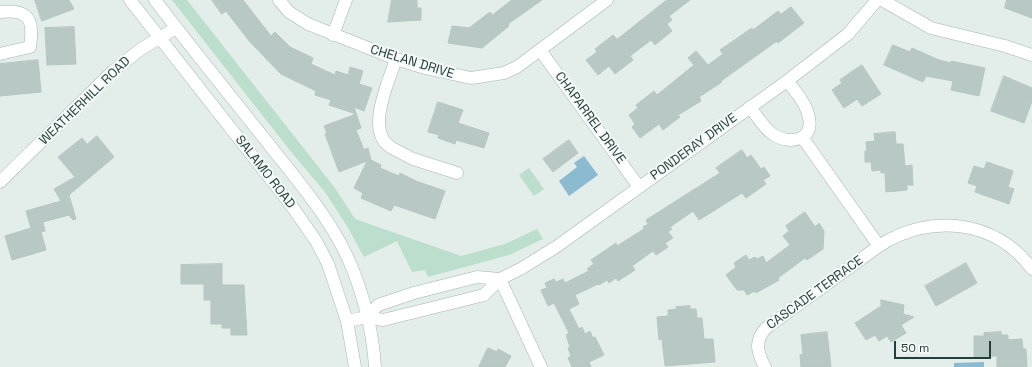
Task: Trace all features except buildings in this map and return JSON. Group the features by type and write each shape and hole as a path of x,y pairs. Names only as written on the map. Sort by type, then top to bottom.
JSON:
{"street":[{"name":"SALAMO ROAD","path":"130,0 302,220 328,264 347,321 355,367"},
{"name":"SALAMO ROAD","path":"155,0 307,193 323,216 353,269 362,297 372,338 375,367"},
{"name":"CHELAN DRIVE","path":"279,0 290,12 308,24 333,35 396,59 450,74 471,78 504,73 517,67 607,0"},
{"path":"333,35 346,0"},
{"name":"PONDERAY DRIVE","path":"347,321 367,317 383,320 484,295 500,279 522,268 556,247 787,81 848,34 877,0"},
{"path":"882,0 931,28 1005,46 1032,55"},
{"path":"0,12 20,12 26,15 32,24 30,48 0,54"},
{"name":"WEATHERHILL ROAD","path":"0,182 113,71 141,49 160,39 176,28"},
{"name":"CHAPARREL DRIVE","path":"540,50 639,187"},
{"path":"396,59 378,118 379,128 383,137 388,146 392,148 414,158 457,173"},
{"path":"750,107 773,135 783,140 794,141 802,137 808,130 810,118 804,103 787,81"},
{"path":"802,137 879,246"},
{"name":"CASCADE TERRACE","path":"765,367 758,349 759,336 766,328 895,236 926,226 949,225 974,228 990,234 1005,243 1019,254 1032,269"},
{"path":"367,317 378,305 414,293 477,277 500,279 542,367"}],"green space":[{"path":"172,0 187,0 335,188 355,219 461,256 505,244 537,229 543,239 509,255 428,277 425,270 412,272 397,241 364,257 347,226 325,192 292,153"},
{"path":"529,168 544,189 534,196 519,175"}],"water":[{"path":"584,156 598,175 569,196 559,181 577,167 574,163"},
{"path":"984,362 984,367 954,367 954,363"}]}
